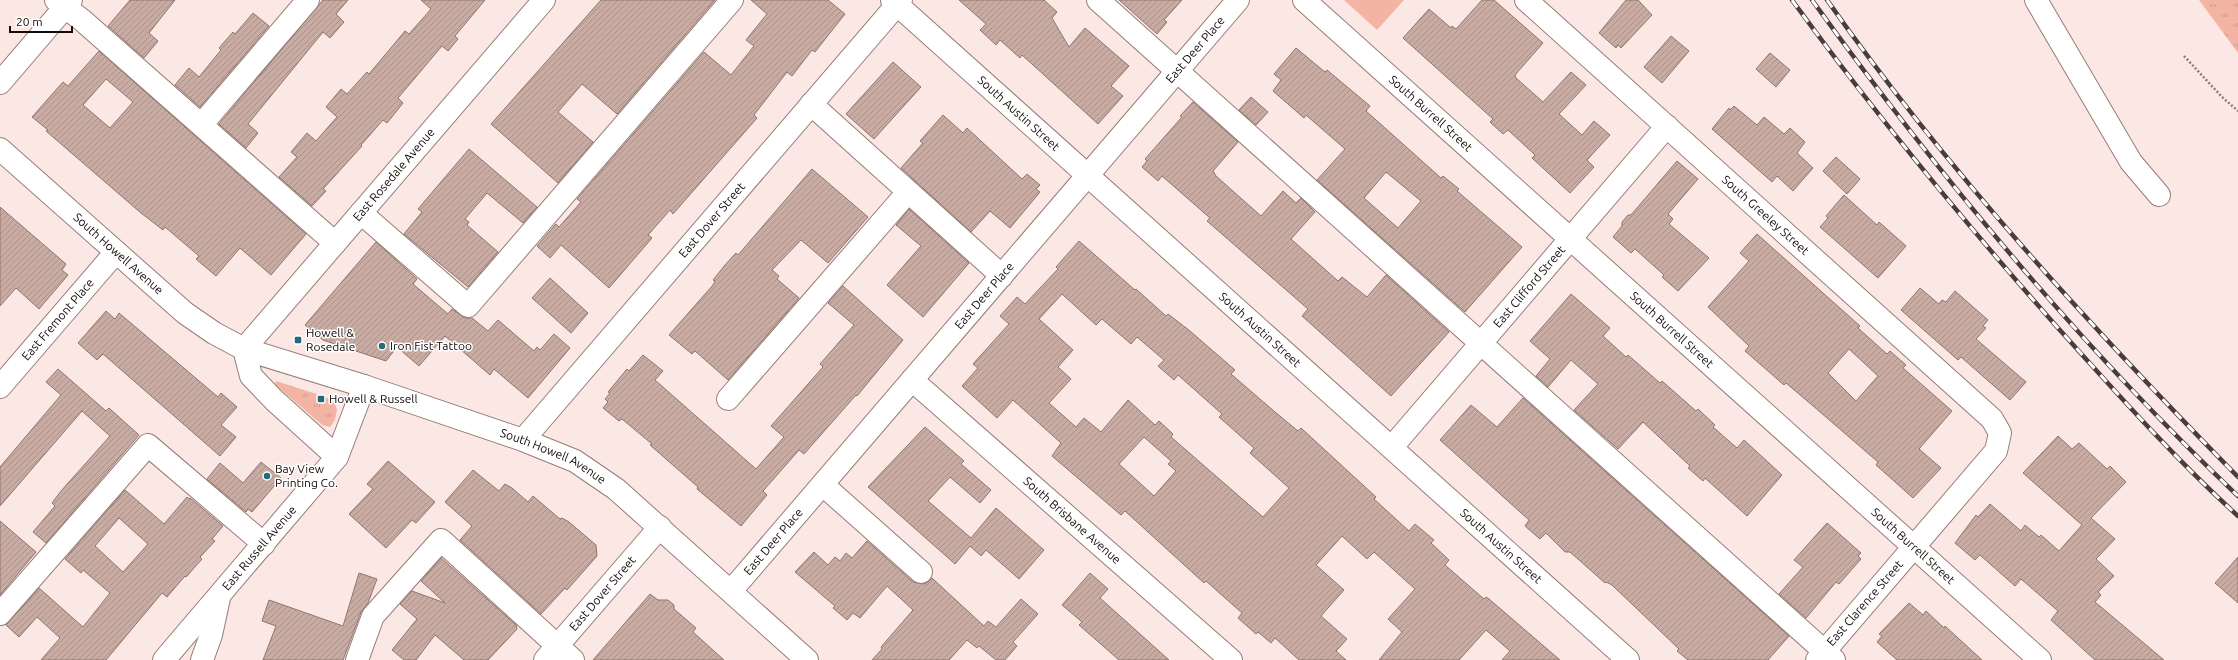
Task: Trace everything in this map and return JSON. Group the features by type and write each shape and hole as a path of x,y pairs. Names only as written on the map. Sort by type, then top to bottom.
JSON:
{"street":[{"path":"202,124 308,0"},
{"name":"East Rosedale Avenue","path":"244,349 544,0"},
{"path":"361,213 468,306 732,0"},
{"path":"1098,0 1481,344 1825,657"},
{"name":"East Deer Place","path":"731,591 1238,0"},
{"name":"South Burrell Street","path":"1304,0 2040,660"},
{"name":"South Greeley Street","path":"1526,0 1992,419 2000,433"},
{"path":"2036,0 2131,162 2159,195"},
{"path":"0,83 64,2 82,20 202,124 335,243"},
{"name":"East Dover Street","path":"523,440 897,2"},
{"name":"South Austin Street","path":"897,2 1392,447 1624,659"},
{"path":"811,104 1002,276"},
{"name":"East Clifford Street","path":"1392,447 1667,126"},
{"name":"South Howell Avenue","path":"0,149 185,313 214,333 244,349 364,386 523,440 575,461 616,489 807,660"},
{"path":"728,399 908,192"},
{"name":"East Fremont Place","path":"0,387 116,252"},
{"path":"244,349 252,376 274,400 337,457"},
{"name":"South Brisbane Avenue","path":"912,380 1231,660"},
{"name":"East Russell Avenue","path":"164,660 337,457 364,386"},
{"name":"East Clarence Street","path":"1825,657 1914,547 1996,451 2000,433"},
{"path":"0,614 148,445 264,544"},
{"path":"823,485 921,572"},
{"name":"East Dover Street","path":"558,655 660,527"},
{"path":"357,660 372,616 441,540 558,655"},
{"path":"202,660 211,635 220,596"}],"path":[{"path":"2184,56 2222,97 2238,111"}],"green space":[{"path":"1344,0 1404,0 1377,30"},
{"path":"2199,0 2238,0 2238,53"},
{"path":"276,381 326,397 335,404 337,410 335,420 330,427 322,425 277,386 275,384"}],"building":[{"path":"130,0 175,0 149,33 158,41 144,58 108,26"},
{"path":"323,0 348,0 336,14 344,22 330,38 323,32 248,124 258,133 246,148 219,124"},
{"path":"421,0 485,0 455,36 458,39 448,51 442,46 398,98 403,103 387,123 383,120 361,145 362,146 323,189 326,191 312,206 279,177 297,157 291,152 307,133 316,141 337,117 326,107 341,89 347,94 367,72 369,74 405,31 409,34 431,9"},
{"path":"601,0 715,0 617,114 582,84 558,112 593,142 558,183 491,124"},
{"path":"751,0 828,0 845,14 815,52 812,50 792,76 787,72 754,115 757,118 673,214 670,210 648,235 652,238 609,288 561,245 550,258 537,246 556,224 559,227 581,202 577,199 704,52 731,75 754,46 746,40 767,14"},
{"path":"959,0 1044,0 1057,12 1052,18 1069,47 1085,28 1129,66 1111,86 1123,96 1098,124 1022,55 1020,58 1000,40 996,45 980,30 986,24"},
{"path":"1119,0 1182,0 1164,20 1167,22 1157,34"},
{"path":"1482,0 1494,0 1543,43 1515,75 1516,78 1543,102 1571,72 1586,85 1559,114 1582,135 1594,121 1610,135 1587,160 1594,167 1570,193 1532,158 1535,155 1508,130 1503,134 1490,122 1493,119 1403,38 1429,9 1451,28 1452,26 1456,29"},
{"path":"1626,0 1638,0 1652,15 1621,48 1618,45 1616,48 1599,33"},
{"path":"253,13 269,26 200,107 175,85 189,68 199,77 221,50 219,48 233,32 235,34"},
{"path":"1671,36 1689,51 1662,83 1644,67"},
{"path":"1296,48 1325,72 1327,70 1370,106 1366,111 1441,178 1443,176 1459,189 1457,191 1522,247 1465,312 1317,180 1345,149 1306,115 1304,118 1273,91 1281,80 1274,74","holes":["1386,172 1421,201 1398,228 1364,198"]},
{"path":"99,51 306,234 271,275 240,248 216,276 196,259 199,256 165,227 163,230 141,213 46,131 48,130 32,117 63,82 68,86","holes":["106,79 133,102 110,128 83,105"]},
{"path":"1770,53 1790,70 1776,87 1756,69"},
{"path":"893,62 921,87 874,139 846,114"},
{"path":"1251,97 1268,112 1256,125 1239,110"},
{"path":"1193,102 1238,142 1213,171 1216,176 1261,216 1283,191 1296,203 1301,198 1315,212 1291,239 1338,281 1342,277 1367,297 1386,275 1449,332 1391,396 1302,316 1308,309 1207,221 1210,218 1162,176 1158,181 1142,167 1147,161 1145,159 1182,117 1180,116"},
{"path":"1734,106 1757,125 1764,117 1784,134 1790,128 1805,142 1797,153 1813,168 1793,191 1777,176 1772,182 1712,129 1729,108 1730,110"},
{"path":"943,115 963,133 967,128 1022,179 1027,174 1040,185 1036,189 1040,192 1010,228 990,211 971,232 901,168 923,143 920,141"},
{"path":"469,149 537,207 523,223 487,193 465,219 469,222 467,225 498,252 468,287 404,234 422,212 418,209"},
{"path":"1836,157 1860,179 1847,194 1823,171"},
{"path":"1677,161 1698,179 1668,214 1673,219 1669,224 1709,258 1678,291 1662,277 1664,275 1635,249 1631,253 1613,237 1622,226 1622,222 1628,215 1631,215"},
{"path":"812,169 868,217 828,263 801,240 772,270 779,276 777,279 799,298 728,380 695,351 692,354 669,335 713,285 715,281 713,280 725,265 736,253 738,255"},
{"path":"1844,195 1877,225 1879,222 1906,246 1878,278 1820,227 1828,218 1826,216"},
{"path":"0,207 66,264 62,270 68,275 39,309 16,288 0,306"},
{"path":"909,209 969,263 923,317 887,285 921,246 896,225"},
{"path":"1757,234 1860,326 1858,328 1887,354 1890,351 1906,365 1903,368 1952,411 1919,449 1941,468 1913,498 1876,465 1878,462 1786,383 1784,385 1745,351 1749,346 1708,307 1749,261 1740,253","holes":["1849,349 1878,376 1856,401 1828,373"]},
{"path":"1079,241 1166,316 1168,314 1190,331 1235,370 1231,374 1275,412 1298,431 1301,428 1376,497 1374,499 1409,531 1415,524 1434,540 1431,543 1449,560 1445,565 1484,599 1486,597 1489,599 1560,660 1502,660 1510,651 1486,630 1459,660 1379,660 1402,632 1388,619 1415,589 1374,552 1367,559 1342,536 1316,565 1344,590 1321,616 1347,639 1336,651 1346,660 1299,660 1275,638 1271,643 1258,632 1256,634 1238,618 1242,613 1206,581 1204,583 1125,511 1121,515 1052,456 1061,443 1013,400 997,418 962,386 978,368 973,364 1009,324 1000,316 1017,297 1025,304 1058,269 1056,267","holes":["1062,294 1096,325 1102,319 1131,344 1137,337 1164,360 1158,366 1174,380 1178,375 1222,414 1219,417 1254,448 1250,453 1289,488 1263,517 1171,437 1173,434 1159,421 1155,425 1128,400 1101,432 1084,418 1076,427 1049,403 1071,379 1058,367 1073,350 1039,319","1144,437 1171,461 1168,464 1176,471 1154,496 1119,464"]},
{"path":"376,242 417,279 413,284 448,314 452,309 465,318 472,318 488,331 498,320 534,351 537,347 540,350 554,334 570,348 528,398 494,369 490,375 445,336 419,366 397,347 386,361 323,340 305,325"},
{"path":"550,278 588,313 571,333 532,298"},
{"path":"843,286 903,340 857,396 856,395 804,454 799,450 763,491 767,495 741,526 697,489 698,487 650,445 652,444 622,419 619,421 603,408 608,402 605,399 610,393 608,392 627,369 629,371 643,355 663,371 655,380 756,469 784,437 771,426 823,367 820,364 854,325 828,303"},
{"path":"1920,288 1939,304 1942,300 1946,302 1955,291 1988,320 1983,326 1986,328 1976,339 2026,382 2010,400 1961,357 1958,360 1901,310"},
{"path":"1571,294 1610,328 1603,336 1626,357 1628,355 1660,383 1662,381 1696,411 1698,409 1715,425 1713,427 1737,448 1744,440 1782,475 1747,516 1705,478 1703,481 1688,468 1690,466 1643,422 1618,449 1574,410 1598,384 1571,360 1548,387 1536,376 1550,359 1530,341"},
{"path":"106,311 115,319 119,313 218,397 221,393 237,407 221,425 236,437 220,456 103,354 97,360 78,343"},
{"path":"58,369 106,411 109,408 139,435 46,543 33,532 55,506 52,503 61,491 110,436 82,411 0,506 0,467 61,395 46,382"},
{"path":"1523,398 1789,636 1768,660 1688,660 1677,651 1679,649 1612,585 1606,582 1605,583 1570,552 1565,552 1546,533 1540,539 1525,526 1529,520 1440,440 1471,405 1497,427"},
{"path":"925,427 964,461 961,464 991,490 980,503 950,477 928,501 971,538 996,508 1044,550 1019,579 986,550 981,556 970,546 955,564 868,487"},
{"path":"2058,436 2072,449 2079,443 2107,469 2110,466 2126,482 2091,518 2115,539 2096,559 2114,576 2098,592 2101,595 2095,602 2164,660 2095,660 2051,620 2058,611 2021,579 2015,586 1980,555 1975,560 1955,543 1976,515 1978,517 1990,504 2021,531 2025,525 2039,537 2041,535 2059,551 2082,525 2023,473"},
{"path":"388,461 435,502 416,523 412,520 386,548 349,514 373,489 367,484"},
{"path":"261,462 281,478 252,512 248,509 246,512 207,479 220,463 243,483"},
{"path":"473,470 499,491 505,484 528,502 533,496 560,519 562,518 569,522 596,545 597,556 567,590 565,588 541,614 460,540 472,526 445,502"},
{"path":"125,490 164,524 187,497 223,526 212,539 215,541 200,557 202,559 167,597 162,593 106,660 41,660 60,638 37,617 19,637 6,625 39,588 83,627 110,593 83,570 81,573 65,559","holes":["119,518 148,544 123,572 95,546"]},
{"path":"0,521 36,552 0,595"},
{"path":"1827,523 1861,553 1858,556 1861,559 1839,584 1836,582 1806,618 1779,594 1803,567 1794,560"},
{"path":"867,541 913,582 925,584 932,578 984,626 988,621 996,627 1021,599 1038,614 1013,642 1017,646 1005,660 996,660 979,646 977,648 967,640 949,660 872,660 882,649 881,647 913,610 887,586 860,618 853,613 847,620 833,608 835,606 795,572 814,552 828,565 835,557 840,561 846,553 852,558"},
{"path":"2238,557 2238,603 2215,583"},
{"path":"441,558 516,625 517,629 488,660 464,660 435,635 416,660 404,660 392,650 417,619 400,604 412,591 445,603 421,581"},
{"path":"359,573 377,579 368,603 361,612 343,660 263,660 276,626 262,621 269,600 343,626"},
{"path":"1090,573 1108,589 1100,598 1169,660 1119,660 1079,625 1082,622 1062,605"},
{"path":"650,594 658,600 668,600 674,605 674,609 696,628 693,632 724,660 593,660"},
{"path":"1909,603 1923,615 1926,611 1944,628 1945,626 1982,660 1897,660 1877,642 1882,636 1879,634"}],"railway":[{"path":"1792,0 1823,43 1888,126 2023,288 2146,424 2191,471 2238,516"},
{"path":"1812,0 1910,131 2013,258 2067,320 2123,380 2238,496"},
{"path":"1827,0 1873,64 1971,187 2075,306 2238,477"}],"place":[{"name":"Howell & Rosedale","path":"298,340"},
{"name":"Iron Fist Tattoo","path":"382,346"},
{"name":"Howell & Russell","path":"321,399"},
{"name":"Bay View Printing Co.","path":"267,476"}]}
